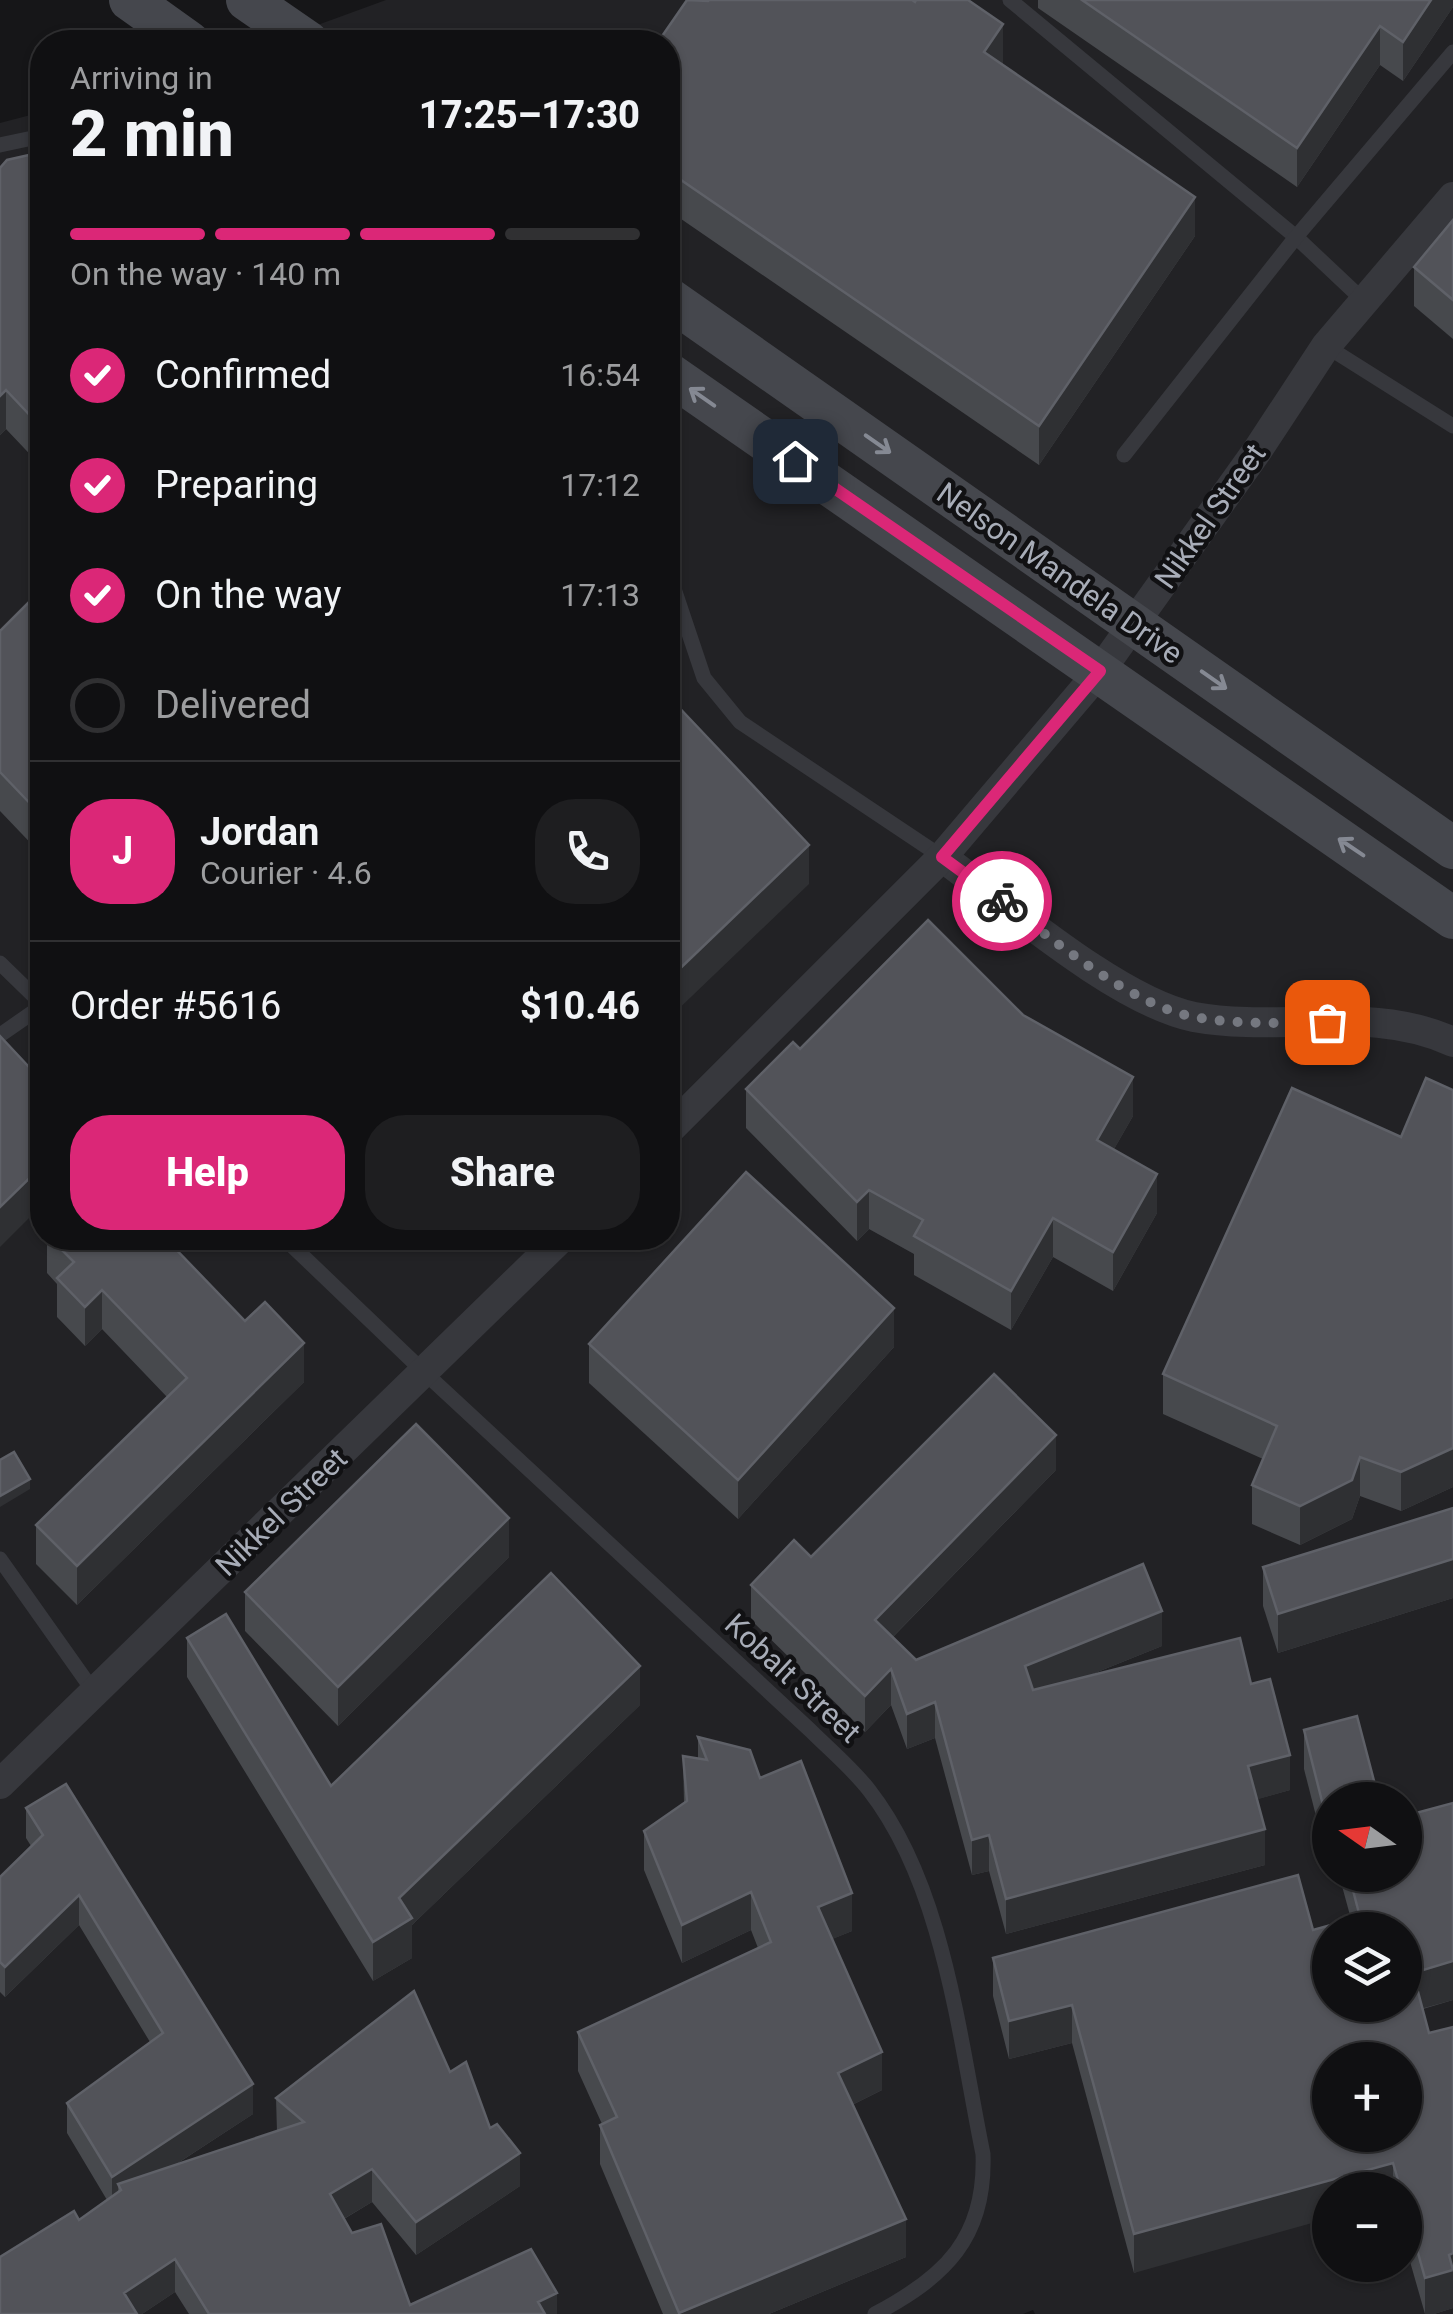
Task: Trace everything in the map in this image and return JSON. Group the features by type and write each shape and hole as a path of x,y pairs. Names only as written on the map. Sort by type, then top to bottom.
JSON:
{"main road":[{"path":"130,0 173,30"},
{"path":"247,0 291,30"},
{"name":"Nelson Mandela Drive","path":"680,306 1453,848"},
{"name":"Nelson Mandela Drive","path":"680,381 1453,918"}],"street":[{"name":"Nikkel Street","path":"680,1119 942,857 1100,671 1257,451 1326,346 1453,196"},
{"path":"942,857 1059,944 1162,1007 1192,1016 1240,1022 1380,1022 1453,1042"},
{"name":"Nikkel Street","path":"0,1784 549,1250"}],"lane":[{"path":"1010,0 1296,237 1364,301"},
{"path":"1124,455 1296,237 1453,52"},
{"path":"0,145 30,139"},
{"path":"1326,346 1453,426"},
{"path":"680,607 704,678 740,722 942,857"},
{"path":"0,964 30,993"},
{"path":"0,1035 30,1014"},
{"name":"Kobalt Street","path":"296,1250 424,1374 846,1766 869,1790 914,1868 937,1932 983,2154 984,2186 954,2258 921,2289 875,2314"},
{"path":"0,1559 94,1692"}],"shaded area":[{"path":"386,0 1453,0 1453,2314 1035,2314 1033,2310 1023,2314 0,2314 0,123 30,115 30,1250 680,1250 680,30 304,30"}],"building":[{"path":"687,0 968,0 1003,24 984,52 1195,197 1039,426 680,179 680,30 666,30"},
{"path":"1082,0 1431,0 1403,42 1380,26 1297,148"},
{"path":"30,155 30,415 6,390 0,396 0,168 7,160"},
{"path":"1453,220 1453,300 1414,267"},
{"path":"30,601 30,803 0,772 0,631"},
{"path":"680,708 809,845 680,969"},
{"path":"928,920 1023,1015 1133,1077 1097,1140 1157,1174 1113,1252 1053,1218 1011,1291 914,1236 923,1220 869,1190 857,1202 746,1089 793,1042 800,1049"},
{"path":"0,1036 30,1068 30,1178 0,1207"},
{"path":"1426,1078 1453,1090 1453,1448 1401,1472 1360,1457 1352,1480 1300,1506 1252,1485 1277,1426 1163,1374 1292,1088 1401,1137"},
{"path":"746,1172 894,1308 738,1480 589,1344 675,1250 680,1250 680,1244"},
{"path":"62,1250 177,1250 245,1321 265,1302 304,1343 77,1566 36,1525 187,1378 102,1290 85,1307 57,1278 74,1262"},
{"path":"994,1374 1056,1435 875,1620 916,1660 1143,1564 1162,1611 1025,1666 1033,1690 1240,1638 1251,1684 1270,1679 1290,1755 1248,1766 1265,1829 1006,1899 989,1835 972,1840 935,1702 907,1714 891,1669 865,1696 751,1585 794,1540 811,1557"},
{"path":"416,1424 509,1518 338,1687 245,1592"},
{"path":"14,1452 30,1479 0,1496 0,1460"},
{"path":"1453,1508 1453,1559 1278,1614 1263,1567"},
{"path":"551,1573 640,1666 399,1898 412,1918 373,1942 187,1638 226,1614 331,1786"},
{"path":"1357,1716 1374,1782 1317,1782 1304,1730"},
{"path":"698,1737 750,1750 760,1778 801,1761 852,1893 818,1907 882,2052 838,2073 906,2219 679,2313 600,2125 617,2117 578,2032 771,1942 751,1892 682,1925 644,1831 687,1801 683,1756 707,1760"},
{"path":"66,1784 253,2084 112,2177 67,2103 163,2033 79,1895 5,1967 0,1962 0,1877 43,1835 26,1808"},
{"path":"1453,1803 1453,1961 1422,1970 1422,1912 1359,1912 1353,1892 1422,1892 1422,1811"},
{"path":"1298,1875 1312,1926 1312,2022 1422,2022 1422,2007 1429,2033 1453,2027 1453,2253 1449,2255 1453,2270 1425,2278 1422,2172 1396,2172 1393,2163 1360,2172 1312,2172 1312,2185 1134,2234 1072,2005 1009,2021 993,1958"},
{"path":"414,1991 450,2072 466,2062 490,2128 497,2124 520,2153 416,2222 372,2169 330,2194 352,2233 381,2224 410,2305 531,2249 557,2293 538,2302 545,2314 209,2314 175,2259 124,2293 137,2314 0,2314 0,2257 74,2211 79,2220 121,2190 118,2184 304,2122 276,2098"}],"way so far":[{"path":"1002,901 1059,944 1162,1007 1192,1016 1240,1022 1327,1022"}],"route":[{"path":"795,461 1100,671 942,857 1002,901"}]}
